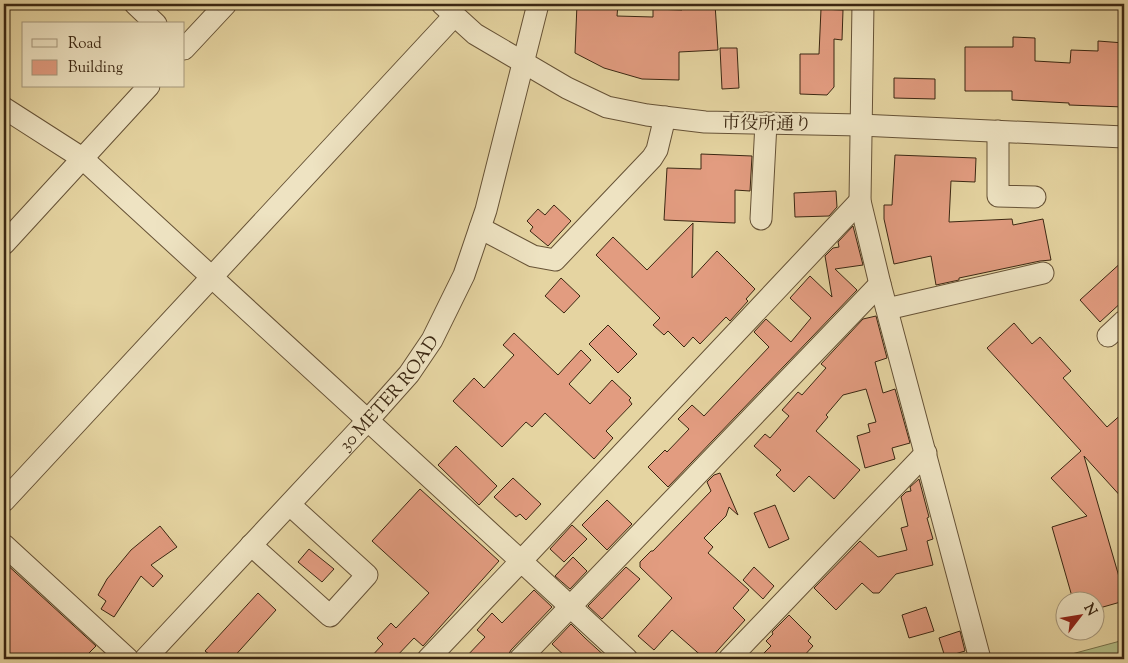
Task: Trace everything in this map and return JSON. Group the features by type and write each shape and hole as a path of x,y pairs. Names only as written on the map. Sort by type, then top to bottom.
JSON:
{"street":[{"path":"135,4 154,22"},
{"path":"185,48 226,4"},
{"name":"30 METER ROAD","path":"145,659 368,420 409,374 432,340 464,275 480,228 538,4"},
{"path":"862,4 860,201 880,284 979,658"},
{"path":"4,501 211,277 448,10"},
{"name":"市役所通り","path":"448,10 475,34 567,88 607,107 705,122 860,125 1124,137"},
{"path":"4,244 147,88"},
{"path":"4,108 82,158 627,659"},
{"path":"480,228 533,256 555,260 652,158 657,150 665,117"},
{"path":"761,219 766,123"},
{"path":"998,132 998,196 1035,197"},
{"path":"428,659 860,201"},
{"path":"887,309 1043,273"},
{"path":"520,659 880,284"},
{"path":"1108,336 1124,321"},
{"path":"729,659 926,453"},
{"path":"251,545 330,616 368,574 290,504"},
{"path":"4,545 128,659"}],"green space":[{"path":"1124,640 1124,659 1053,659"}],"building":[{"path":"577,4 618,4 617,16 653,17 653,9 682,10 682,4 715,4 718,50 679,52 679,80 642,79 604,68 575,53"},
{"path":"821,9 843,10 842,40 834,39 834,87 827,95 800,94 800,54 819,54"},
{"path":"1013,37 1035,38 1035,61 1070,63 1071,50 1098,51 1098,41 1124,43 1124,107 1012,100 1012,91 965,91 965,47 1013,47"},
{"path":"720,48 737,48 739,88 722,89"},
{"path":"894,78 935,79 935,99 894,98"},
{"path":"701,154 752,156 750,191 735,190 735,223 664,220 667,168 701,169"},
{"path":"895,155 976,158 975,182 951,181 949,222 1012,219 1013,225 1043,219 1051,260 959,278 959,280 936,285 931,256 894,264 884,219 884,205 892,205"},
{"path":"836,191 837,207 829,216 795,217 794,193"},
{"path":"554,205 571,221 548,246 530,231 533,227 527,221 538,209 545,215"},
{"path":"693,223 692,278 717,251 755,289 746,299 748,301 730,321 726,317 700,344 693,337 684,347 668,331 664,335 653,325 660,318 596,255 613,237 647,270"},
{"path":"853,226 863,265 835,269 857,290 668,487 648,467 665,450 667,452 689,429 678,419 692,405 704,416 769,347 754,332 766,319 791,342 811,318 790,298 810,276 832,297 825,256 833,248 839,247 838,242"},
{"path":"1124,260 1124,300 1100,322 1080,300"},
{"path":"561,278 580,296 564,313 545,296"},
{"path":"876,316 887,358 875,362 883,393 895,389 910,443 892,448 895,459 865,468 857,436 870,432 868,424 876,422 866,389 843,395 826,415 828,417 816,431 860,470 834,499 809,476 794,492 776,475 781,470 754,446 765,434 770,438 789,416 782,410 798,392 802,395 826,368 821,364 863,319"},
{"path":"1014,323 1032,344 1040,337 1071,371 1063,378 1107,427 1124,412 1124,500 1084,456 1124,594 1124,601 1106,606 1106,590 1070,590 1052,527 1087,516 1051,478 1081,451 987,348"},
{"path":"608,325 637,354 618,373 589,344"},
{"path":"514,333 558,375 581,350 591,360 569,384 590,404 612,380 631,398 629,400 632,404 606,431 613,438 594,459 545,413 532,427 526,422 502,447 453,401 474,378 484,388 514,355 503,345"},
{"path":"456,446 497,486 479,505 438,465"},
{"path":"720,473 738,515 729,507 726,516 704,538 713,547 708,553 749,590 733,608 745,620 710,659 705,659 672,630 654,650 638,636 672,598 640,567 640,562 711,491 707,482 714,475"},
{"path":"513,478 541,504 526,520 520,514 516,517 494,497"},
{"path":"919,479 933,539 927,541 933,565 896,574 879,593 873,593 862,583 836,610 814,588 860,541 878,557 907,550 901,528 908,526 901,497 906,492 911,491 910,487"},
{"path":"420,489 499,561 423,646 414,638 394,659 369,659 383,644 377,638 391,623 396,628 429,593 372,541"},
{"path":"607,500 632,524 607,550 582,525"},
{"path":"775,505 789,539 769,548 754,513"},
{"path":"572,525 587,539 564,562 550,549"},
{"path":"160,526 177,547 151,565 163,576 153,587 141,576 114,617 101,609 106,601 98,595 107,579 131,550"},
{"path":"309,549 334,569 322,582 298,562"},
{"path":"573,557 587,571 570,589 555,576"},
{"path":"4,562 96,646 83,659 4,659"},
{"path":"626,567 640,579 602,619 588,606"},
{"path":"754,567 774,586 763,599 743,580"},
{"path":"534,590 552,607 511,650 506,659 464,659 485,637 477,630 492,613 502,623"},
{"path":"258,593 276,610 232,659 215,659 205,651"},
{"path":"926,607 934,631 909,638 902,615"},
{"path":"789,615 811,637 808,641 813,646 801,659 758,659 771,646 766,641 773,634 772,632"},
{"path":"571,624 608,659 568,659 552,644"},
{"path":"960,631 965,651 945,657 939,638"}]}
